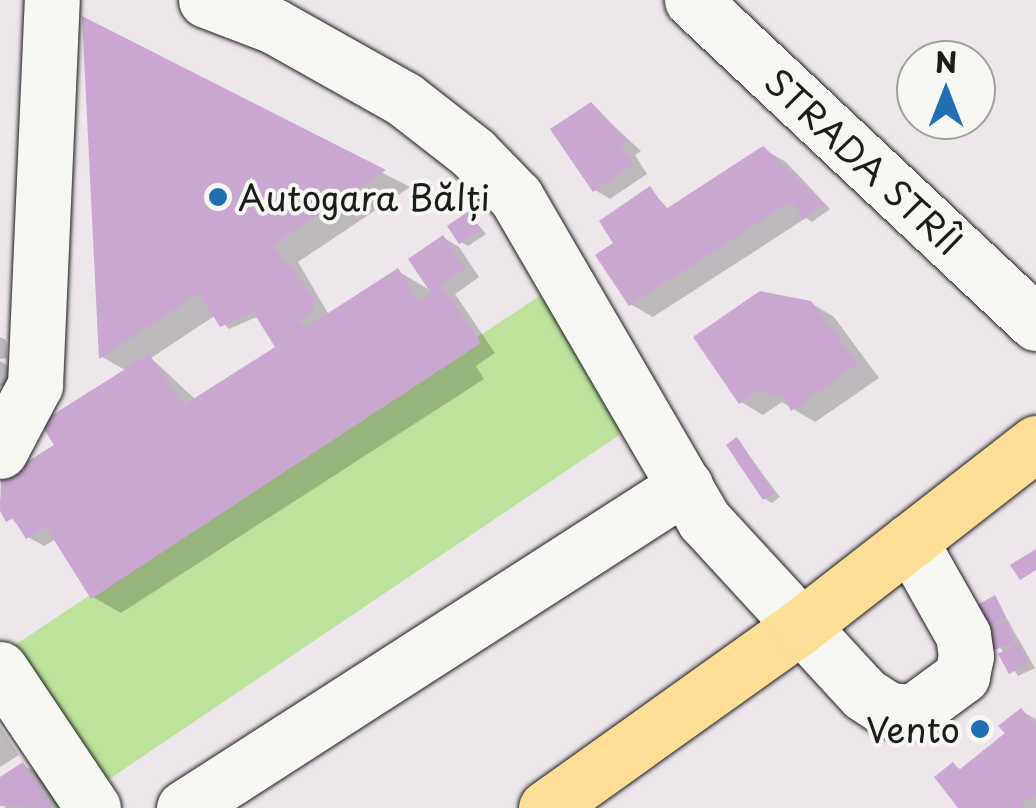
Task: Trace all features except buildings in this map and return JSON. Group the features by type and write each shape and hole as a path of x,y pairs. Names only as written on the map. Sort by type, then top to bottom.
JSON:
{"main road":[{"path":"546,808 801,626 1036,444"}],"street":[{"path":"0,451 35,385 52,0"},
{"path":"206,0 274,26 404,99 494,175 516,198 704,520 864,694 889,710 913,712 962,676 963,635 910,541"},
{"name":"STRADA STRÎI","path":"692,0 1036,323"},
{"path":"184,808 684,486"},
{"path":"0,669 93,808"}],"green space":[{"path":"568,277 646,417 84,796 0,655"}],"place":[{"name":"Autogara Bălți","path":"218,197"},
{"name":"Vento","path":"980,729"}]}
